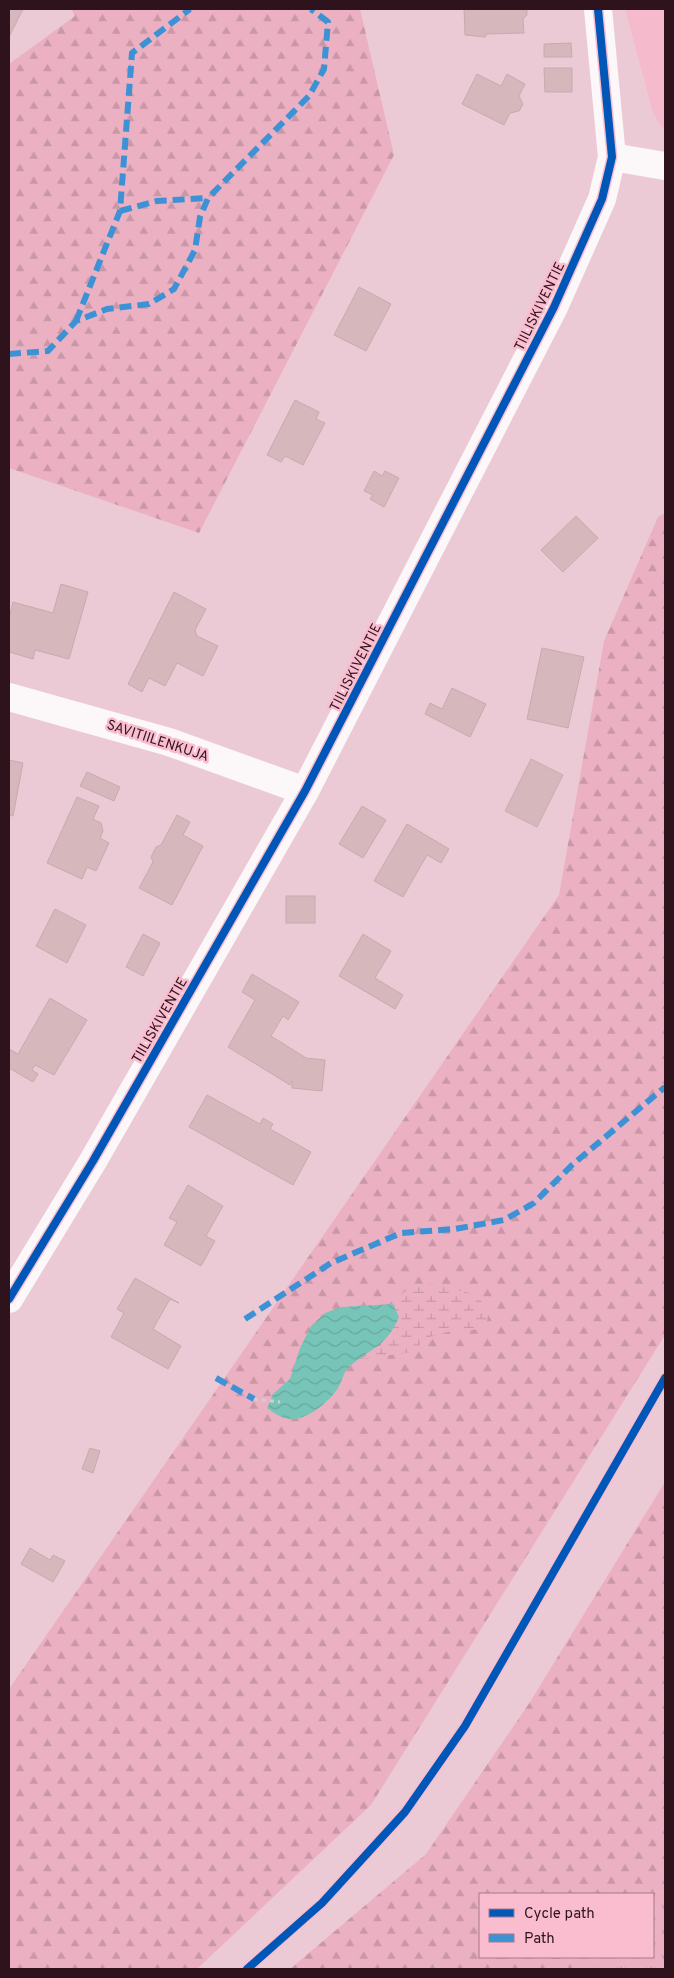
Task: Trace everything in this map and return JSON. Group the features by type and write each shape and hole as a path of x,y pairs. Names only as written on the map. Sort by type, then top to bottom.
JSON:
{"street":[{"name":"TIILISKIVENTIE","path":"9,1299 93,1161 305,791 554,307 602,199 612,157 598,9"},
{"path":"612,157 665,166"},
{"name":"SAVITIILENKUJA","path":"9,697 168,742 305,791"}],"path":[{"path":"254,1399 280,1402"}],"shaded area":[{"path":"625,9 665,9 665,132 653,113"}],"green space":[{"path":"71,9 360,9 394,155 199,533 9,468 9,64 75,16"},
{"path":"665,513 665,1335 371,1805 197,1969 9,1969 9,1689 559,895 604,641 658,517"},
{"path":"432,1284 474,1294 489,1309 487,1321 474,1330 458,1329 426,1338 413,1352 361,1359 381,1345 399,1317 393,1304 408,1288"},
{"path":"665,1482 665,1891 640,1893 479,1893 479,1958 594,1958 594,1969 290,1969 426,1854 530,1702"},
{"path":"665,1891 665,1969 594,1969 594,1958 654,1958 654,1893 640,1893"}],"water":[{"path":"393,1304 399,1317 394,1328 383,1342 348,1368 335,1393 325,1403 313,1412 295,1419 283,1418 267,1408 273,1394 290,1379 300,1348 311,1326 325,1313 341,1307"}],"building":[{"path":"9,9 23,9 9,37"},
{"path":"464,9 527,9 527,15 523,19 524,33 487,34 485,37 465,35"},
{"path":"571,43 572,57 544,57 544,44"},
{"path":"544,68 572,68 572,92 545,92"},
{"path":"477,74 501,86 507,74 525,84 519,96 523,104 519,111 510,113 504,125 462,104"},
{"path":"359,287 391,304 366,351 334,335"},
{"path":"295,400 319,412 316,419 325,423 303,465 285,456 281,462 267,455"},
{"path":"374,471 382,476 385,471 399,478 384,507 370,499 373,495 364,491"},
{"path":"576,516 598,538 563,572 541,550"},
{"path":"61,584 88,592 69,659 35,650 33,659 9,652 9,618 13,602 53,613"},
{"path":"174,592 206,609 195,630 197,636 218,646 203,676 177,663 165,686 149,678 142,692 128,684"},
{"path":"542,648 584,657 568,728 527,719"},
{"path":"452,688 486,704 470,737 425,714 430,703 442,709"},
{"path":"531,759 563,775 537,827 505,811"},
{"path":"9,760 23,763 13,816 9,815"},
{"path":"87,772 120,787 114,801 80,786"},
{"path":"77,797 99,806 93,819 101,823 103,831 100,838 109,843 96,871 87,867 82,879 47,863"},
{"path":"362,806 386,820 363,858 339,844"},
{"path":"177,815 190,822 183,835 203,846 172,905 139,888 153,862 151,857 156,847 161,845"},
{"path":"407,824 449,849 441,863 427,855 403,897 374,881"},
{"path":"286,896 315,896 315,923 286,923"},
{"path":"55,909 86,925 67,963 36,946"},
{"path":"143,934 160,943 143,976 126,967"},
{"path":"363,934 391,951 375,978 403,995 395,1009 339,976"},
{"path":"252,974 299,1002 288,1020 283,1016 271,1036 306,1058 325,1060 322,1091 292,1088 292,1081 290,1085 228,1047 255,1000 242,992"},
{"path":"50,998 87,1020 54,1075 35,1065 32,1070 38,1074 33,1082 9,1068 9,1049 18,1054"},
{"path":"207,1095 260,1124 263,1118 273,1124 270,1129 311,1152 293,1185 189,1127"},
{"path":"188,1185 223,1206 206,1236 215,1241 201,1266 164,1245 177,1222 169,1218"},
{"path":"135,1278 179,1303 170,1299 153,1329 181,1346 168,1369 111,1337 124,1313 117,1309"},
{"path":"90,1448 100,1451 93,1473 82,1469"},
{"path":"30,1548 50,1560 53,1555 65,1561 53,1582 21,1564"}],"marked path":[{"path":"76,321 120,211 132,53 190,9"},
{"path":"9,354 48,351 76,321 107,309 149,304 174,289 195,250 200,217 208,198 309,96 324,69 328,22 311,9"},
{"path":"120,211 157,201 208,198"},
{"path":"245,1319 331,1263 401,1233 455,1229 504,1220 534,1203 572,1165 665,1087"},
{"path":"216,1378 254,1399"}],"cycle path":[{"path":"9,1299 93,1161 305,791 554,307 602,199 612,157 598,9"},
{"path":"247,1969 322,1903 405,1812 465,1726 665,1378"}]}
